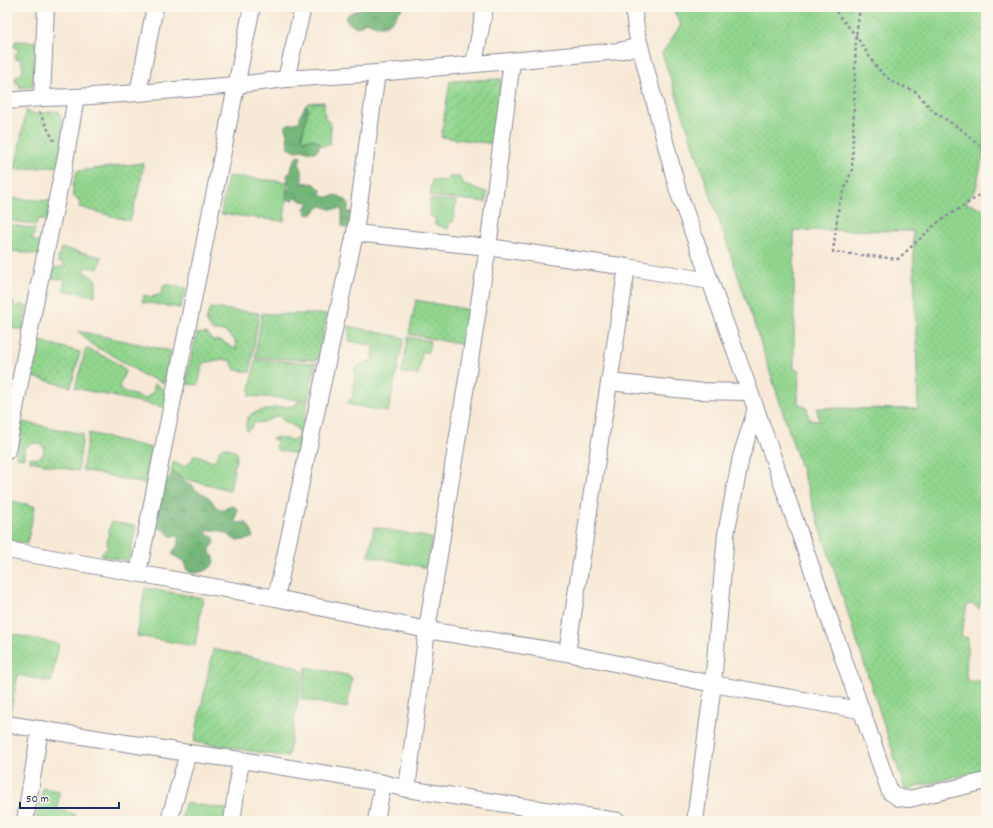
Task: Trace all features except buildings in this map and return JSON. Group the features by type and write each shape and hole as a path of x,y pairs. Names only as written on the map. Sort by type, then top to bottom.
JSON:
{"street":[{"path":"37,98 46,7"},
{"path":"138,93 155,7"},
{"path":"138,573 252,7"},
{"path":"286,79 303,7"},
{"path":"474,64 485,7"},
{"path":"633,7 637,36 678,191 756,408 860,710 890,792 899,798 909,799 986,781"},
{"path":"7,101 138,93 236,85 286,79 377,73 512,61 619,50 640,46"},
{"path":"407,789 427,630 488,247 512,61"},
{"path":"276,598 355,233 377,73"},
{"path":"7,451 32,316 76,97"},
{"path":"355,233 488,247 627,267 710,281"},
{"path":"567,653 627,267"},
{"path":"609,382 696,391 749,392"},
{"path":"695,821 713,684 726,534 741,457 756,408"},
{"path":"7,550 276,598 427,630 567,653 713,684 860,710"},
{"path":"7,724 383,783 407,789 618,821"},
{"path":"25,821 40,729"},
{"path":"169,821 188,753"},
{"path":"232,821 241,760"},
{"path":"376,821 383,783"}],"path":[{"path":"832,7 856,36 877,68 892,82 915,91 933,111 962,130 986,150"},
{"path":"860,7 856,36 852,170 839,204 833,252 898,259 937,223 978,197 986,188"},
{"path":"37,98 64,161"}],"green space":[{"path":"362,7 404,7 390,23 382,26 365,22 358,27 350,24 345,19 350,13"},
{"path":"672,7 986,7 986,140 976,188 966,203 986,210 986,599 982,599 979,609 972,604 967,605 961,636 968,638 967,681 986,681 986,769 905,790 757,332 662,53 681,25","holes":["794,230 913,231 918,409 817,408 819,422 809,419 807,408 798,403 799,371 794,369"]},
{"path":"15,41 35,42 33,87 19,88 20,84 16,83 15,77 21,74 23,69 21,59 16,59 15,55 19,50 14,47"},
{"path":"501,79 494,144 441,137 450,81"},
{"path":"324,102 325,118 331,124 330,145 322,146 312,139 303,141 302,137 308,109 306,105 309,103"},
{"path":"306,105 308,109 302,137 304,141 310,139 318,141 320,144 318,150 314,152 304,150 297,151 288,148 285,127 288,124 300,122 300,116"},
{"path":"26,110 33,114 59,111 63,138 61,166 15,170"},
{"path":"298,156 301,156 299,164 302,170 302,182 315,184 321,190 321,194 324,197 336,195 345,199 349,204 347,212 351,212 352,227 346,228 342,226 342,209 330,209 322,206 311,215 307,214 304,208 308,206 308,202 298,199 298,195 292,201 288,199 286,195 290,187 287,175 291,171 292,165"},
{"path":"143,163 141,182 130,221 79,207 80,201 73,196 73,185 77,171"},
{"path":"228,176 288,182 284,221 221,214"},
{"path":"448,177 459,177 464,185 487,192 486,202 430,196 432,180 446,181"},
{"path":"9,198 52,201 47,221 38,219 36,225 7,220 7,205"},
{"path":"430,199 456,201 453,222 450,222 448,229 434,224 436,219 429,215"},
{"path":"7,224 35,229 32,240 42,242 39,255 7,250"},
{"path":"61,248 102,257 98,269 86,267 84,272 96,280 95,296 63,290 65,280 52,278 54,268 67,266 58,261"},
{"path":"164,284 186,288 180,308 142,302 144,295 152,297 161,294"},
{"path":"7,300 14,302 14,306 19,307 20,304 27,307 23,330 7,327"},
{"path":"416,300 470,310 464,345 409,334"},
{"path":"210,308 259,313 250,372 235,370 231,361 222,359 203,363 198,385 185,384 197,334 207,333 212,340 222,341 236,350 235,340 224,331 213,331 206,321"},
{"path":"262,313 327,314 318,360 255,358"},
{"path":"349,326 404,338 388,412 348,404 353,397 355,368 373,359 373,346 349,341"},
{"path":"78,331 171,351 164,383 143,375 109,353 95,347"},
{"path":"408,337 430,341 428,352 422,352 418,375 402,373"},
{"path":"40,341 80,352 71,387 33,377"},
{"path":"86,348 112,360 126,370 119,386 123,391 145,399 154,391 154,383 163,389 169,394 167,408 75,388"},
{"path":"255,360 316,363 308,400 249,396"},
{"path":"299,401 308,402 296,454 277,450 275,445 277,440 272,439 278,437 293,440 298,438 299,434 296,427 278,416 263,422 254,423 247,431 246,423 248,417 252,413 277,407 294,406"},
{"path":"23,422 83,434 78,471 30,461 30,457 36,459 43,455 44,447 37,443 32,443 24,448 24,458 16,457"},
{"path":"89,433 151,448 145,484 82,470"},
{"path":"224,447 234,450 237,454 230,490 186,479 171,473 173,462 183,466 188,464 195,455 213,461 218,456 220,449"},
{"path":"173,473 192,485 197,491 210,498 216,507 223,510 233,506 237,509 235,520 238,523 246,522 252,532 253,537 247,540 234,540 229,535 218,531 207,531 207,535 213,537 215,542 210,549 210,553 214,557 214,561 213,565 209,569 195,573 189,572 185,567 185,561 173,555 173,551 179,543 178,536 170,536 165,529 161,529 154,525 162,499 162,488"},
{"path":"7,500 35,506 27,544 7,540"},
{"path":"111,522 136,526 129,561 102,556 101,553 108,548 107,542"},
{"path":"374,527 432,538 428,568 369,556"},
{"path":"145,588 203,598 195,646 137,636"},
{"path":"7,633 59,644 51,682 18,675 10,713 7,712"},
{"path":"213,649 294,666 303,672 288,757 194,742"},
{"path":"306,667 347,675 352,678 347,708 301,699"},
{"path":"43,788 59,791 58,810 75,814 76,821 36,821"},
{"path":"185,803 227,809 225,821 181,821"}]}
